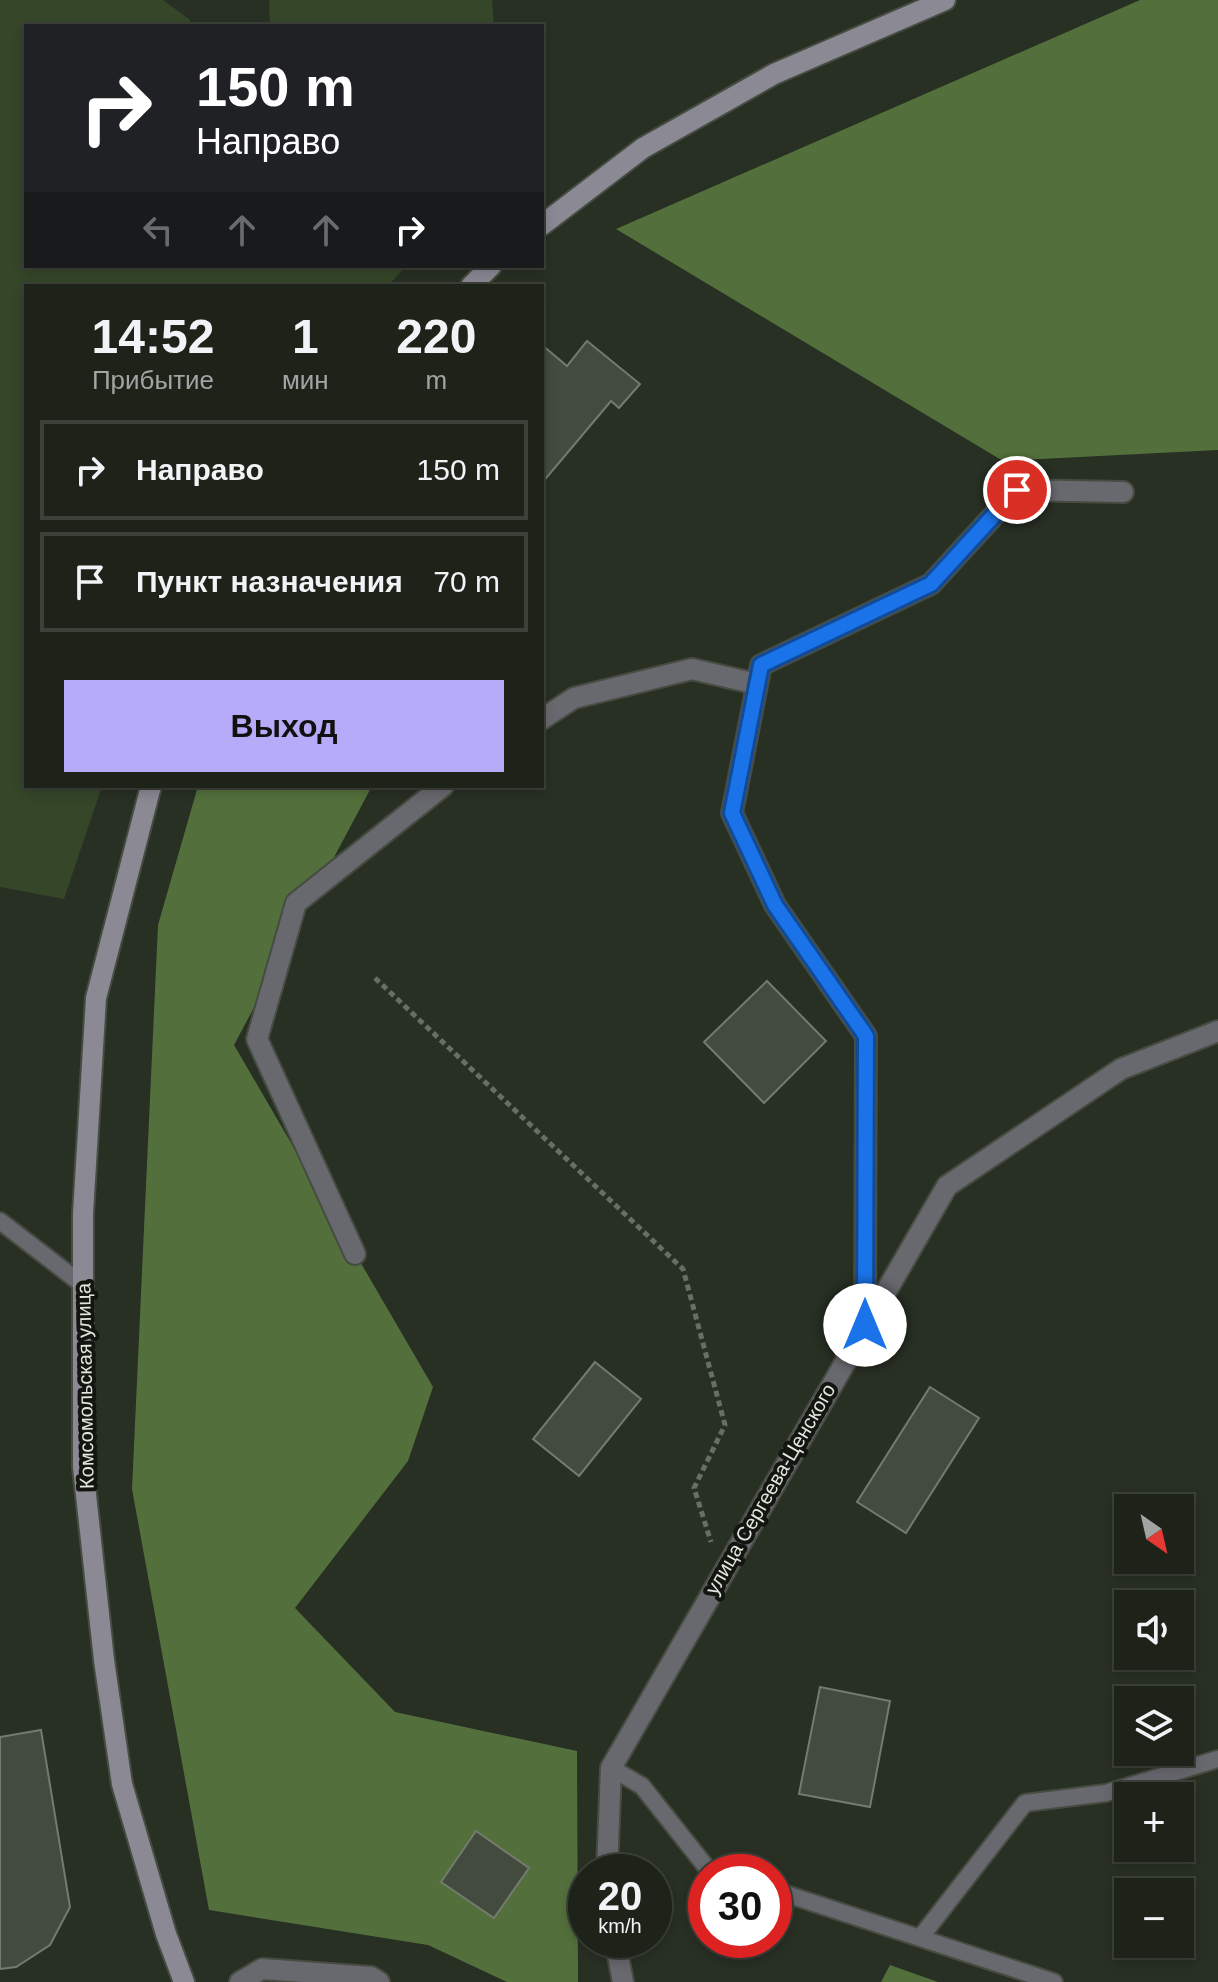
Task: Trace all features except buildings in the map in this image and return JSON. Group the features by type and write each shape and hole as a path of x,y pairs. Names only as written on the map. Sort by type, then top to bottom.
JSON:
{"main road":[{"path":"544,223 643,148 774,74 945,0"},
{"path":"473,284 489,268"},
{"name":"Комсомольская улица","path":"150,788 96,998 83,1214 83,1467 104,1660 122,1784 166,1934 184,1982"}],"street":[{"path":"865,1325 866,1036 775,905 732,813 761,665 931,584 1017,490 1123,492"},
{"path":"544,718 574,698 692,669 757,684"},
{"path":"355,1254 257,1039 296,903 440,788"},
{"name":"улица Сергеева-Ценского","path":"608,1854 611,1768 947,1186 1121,1069 1218,1031"},
{"path":"618,1958 623,1982"},
{"path":"240,1982 262,1969 371,1977 379,1982"}],"lane":[{"path":"0,1221 83,1285"},
{"path":"920,1938 1025,1803 1106,1793 1218,1759"},
{"path":"611,1768 642,1786 696,1854"},
{"path":"792,1896 1054,1982"}],"path":[{"path":"375,978 683,1269 725,1425 694,1488 722,1573"}],"green space":[{"path":"0,0 163,0 192,24 24,24 24,268 404,268 390,284 24,284 24,788 101,788 64,899 0,887"},
{"path":"269,0 492,0 494,24 270,24"},
{"path":"1140,0 1218,0 1218,450 1003,461 616,229"},
{"path":"197,788 371,788 234,1045 433,1387 408,1461 295,1608 395,1712 577,1751 577,1854 568,1854 568,1958 578,1958 578,1982 507,1982 428,1945 209,1910 132,1489 158,925"},
{"path":"890,1965 938,1982 881,1982"}],"route":[{"path":"865,1325 866,1036 775,905 732,813 761,665 931,584 1017,490"}]}
